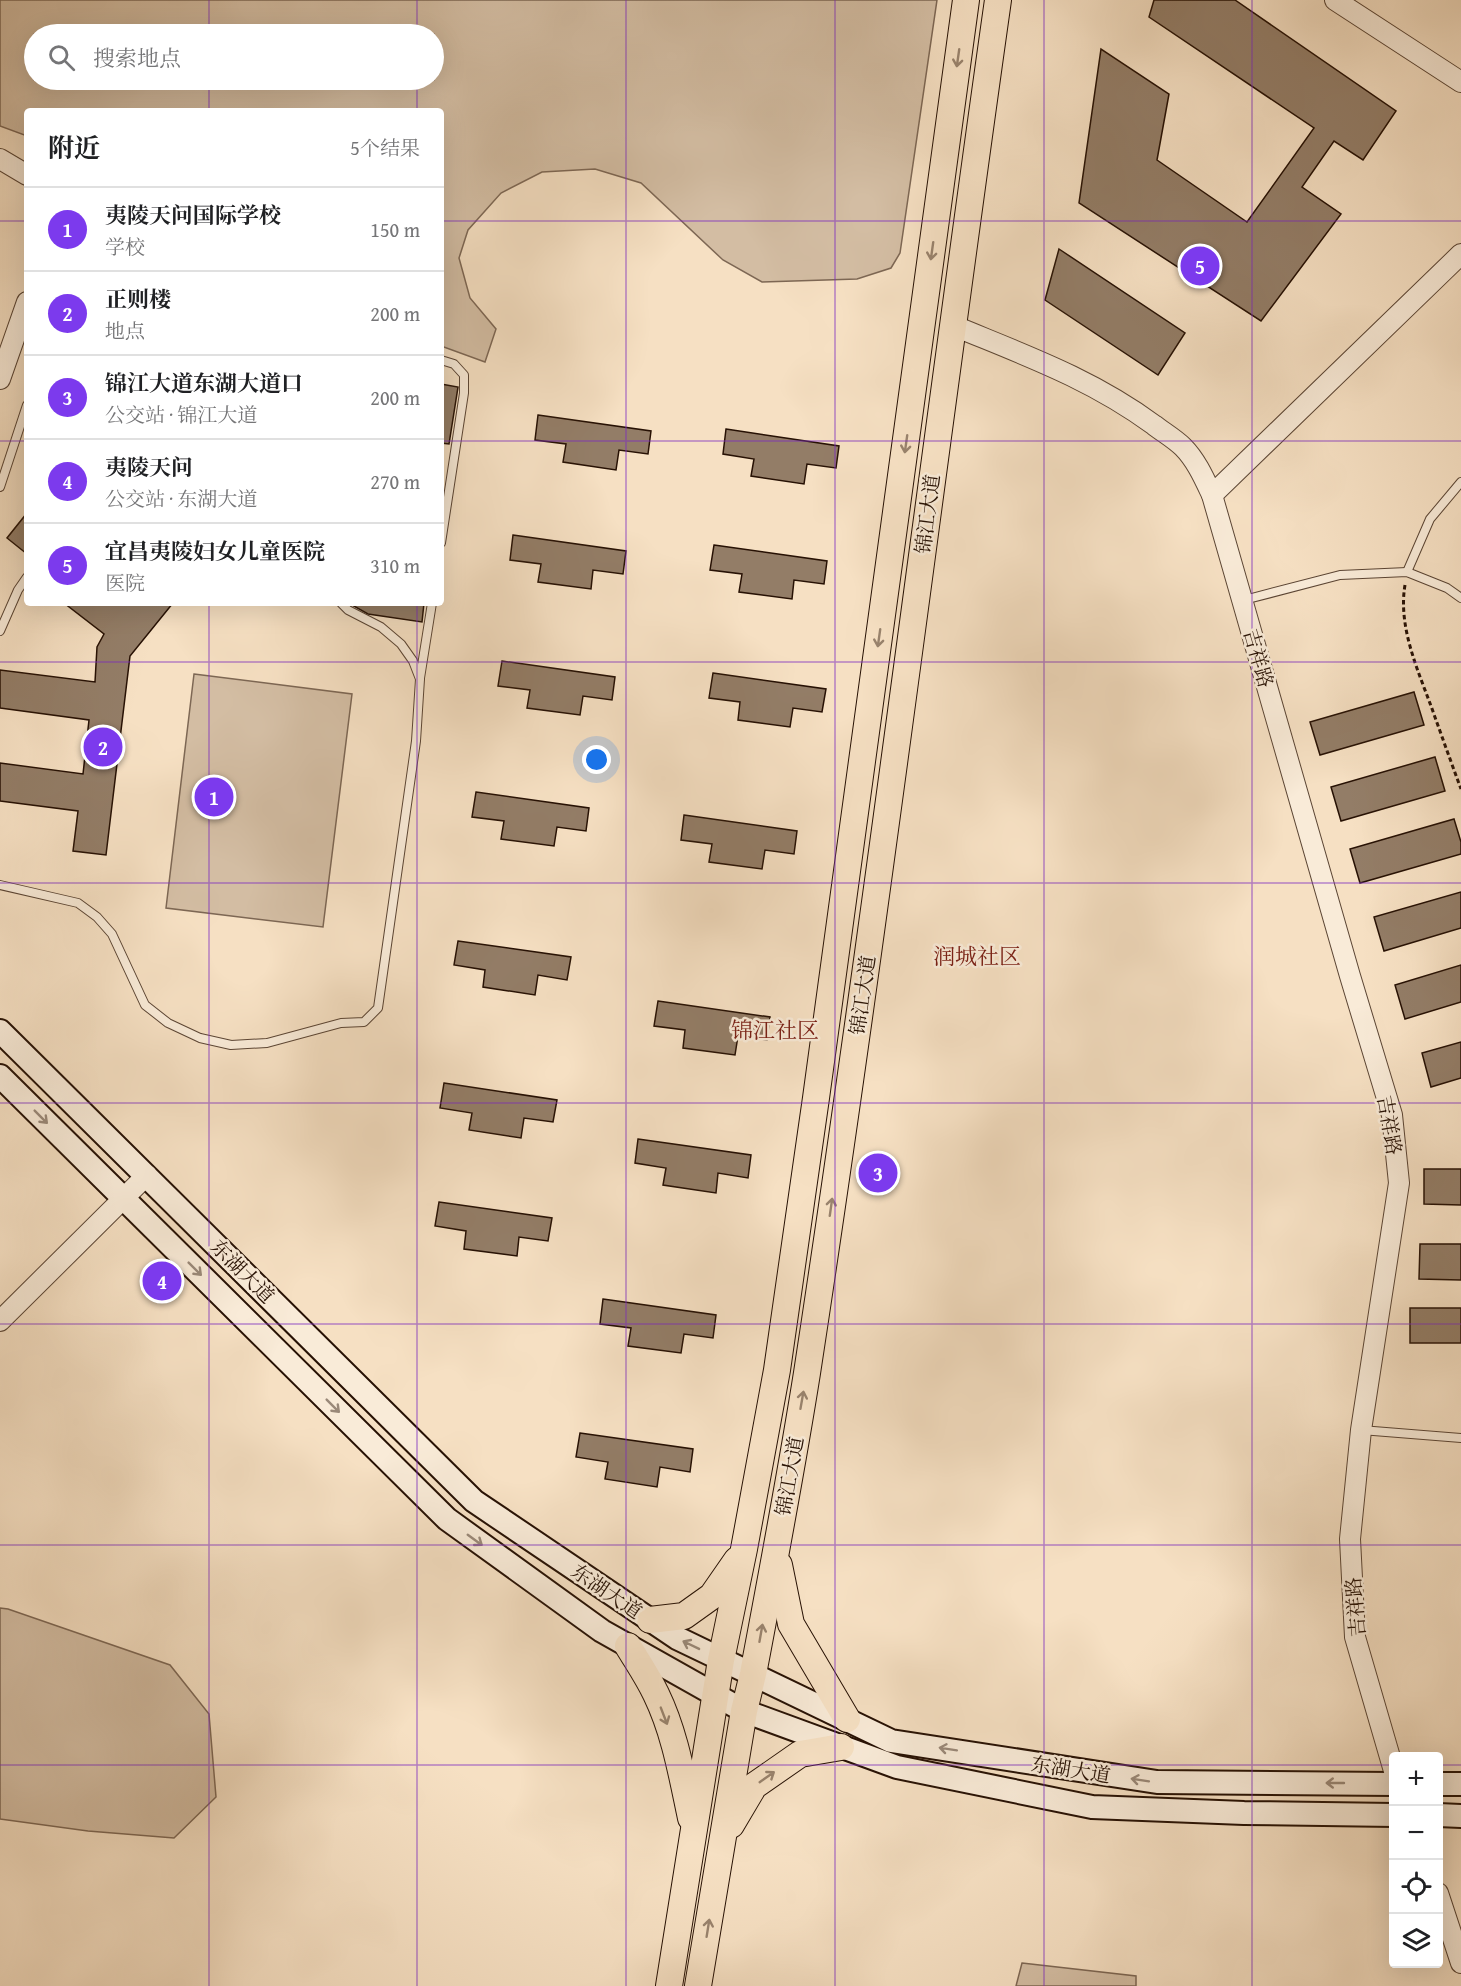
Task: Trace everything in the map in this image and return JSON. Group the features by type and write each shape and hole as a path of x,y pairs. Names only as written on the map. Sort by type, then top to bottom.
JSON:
{"main road":[{"name":"锦江大道","path":"669,1986 721,1660 777,1370 966,0"},
{"name":"锦江大道","path":"698,1986 744,1711 753,1674 806,1377 884,841 952,325 998,0"},
{"name":"东湖大道","path":"0,1031 474,1501 677,1638 891,1740 1157,1782 1389,1784"},
{"name":"东湖大道","path":"0,1076 447,1519 602,1631 744,1711 897,1767 1092,1807 1244,1813 1389,1815"},
{"path":"776,1549 791,1624 847,1719"},
{"path":"650,1620 684,1616 712,1596 744,1550"},
{"path":"628,1646 656,1694 668,1724 678,1754 695,1833"},
{"path":"722,1841 754,1786 800,1754 841,1747"},
{"path":"1443,1784 1461,1784"},
{"path":"1443,1815 1461,1816"}],"street":[{"path":"1335,0 1461,82"},
{"path":"0,159 24,173"},
{"path":"1212,495 1461,254"},
{"path":"0,379 24,315"},
{"name":"吉祥路","path":"952,325 1057,368 1091,384 1129,407 1183,447 1202,473 1212,495 1392,1115 1399,1183 1361,1430 1350,1539 1355,1637 1389,1754"},
{"path":"0,1321 147,1175"},
{"path":"1443,1908 1461,1963"}],"lane":[{"path":"444,361 454,364 464,375 464,393 444,523"},
{"path":"0,487 24,414"},
{"path":"1407,572 1431,519 1461,482"},
{"path":"1242,600 1340,575 1407,572 1447,588 1461,598"},
{"path":"0,631 24,581"},
{"path":"344,606 381,627 401,644 413,661 420,679"},
{"path":"0,885 78,903 97,917 112,934 145,1005 168,1023 200,1038 231,1045 267,1043 341,1023 364,1022 378,1008 416,741 420,679 432,606"},
{"path":"1361,1430 1461,1438"}],"path":[{"path":"1407,572 1404,594 1406,627 1415,664 1461,789"}],"shaded area":[{"path":"0,0 937,0 900,253 891,268 857,279 762,282 723,260 641,183 595,169 542,172 501,193 468,230 459,258 470,298 496,329 485,362 444,347 444,108 24,108 24,135 0,126"},
{"path":"194,674 352,694 323,927 166,908"},
{"path":"0,1608 170,1665 209,1714 216,1797 174,1838 88,1831 0,1819"},
{"path":"1022,1963 1136,1976 1136,1986 1016,1986"}],"building":[{"path":"1154,0 1235,0 1396,111 1363,160 1334,141 1302,187 1341,214 1261,321 1079,203 1101,49 1169,94 1157,160 1247,222 1314,128 1149,17"},
{"path":"1059,249 1185,333 1158,375 1045,300"},
{"path":"444,385 458,387 449,444 444,443"},
{"path":"538,415 651,431 648,454 619,450 616,470 563,462 566,444 535,440"},
{"path":"726,429 839,446 836,468 807,464 804,484 751,476 754,459 723,454"},
{"path":"24,517 24,552 7,538"},
{"path":"513,535 626,551 623,574 593,570 591,589 538,582 541,564 510,560"},
{"path":"714,545 827,561 824,584 794,580 792,599 739,592 742,574 710,570"},
{"path":"68,606 171,606 130,656 106,855 73,851 78,811 0,801 0,763 83,774 89,720 0,708 0,670 95,682 97,647 104,634"},
{"path":"354,606 424,606 422,622 368,614"},
{"path":"502,661 615,677 612,700 583,696 580,715 527,708 530,690 498,686"},
{"path":"713,673 826,689 822,712 793,708 790,727 738,720 740,702 709,698"},
{"path":"1414,692 1424,725 1320,755 1310,722"},
{"path":"1435,757 1445,791 1341,821 1331,787"},
{"path":"476,792 589,808 586,831 557,827 554,846 501,839 504,821 472,817"},
{"path":"684,815 797,831 794,854 765,850 762,869 709,862 712,844 681,840"},
{"path":"1454,819 1461,842 1461,854 1360,883 1350,849"},
{"path":"1461,892 1461,928 1384,951 1374,917"},
{"path":"458,941 571,957 567,980 538,975 535,995 483,987 485,970 454,965"},
{"path":"1461,965 1461,1002 1405,1019 1395,985"},
{"path":"658,1001 770,1017 767,1040 738,1036 735,1055 683,1048 685,1030 654,1026"},
{"path":"1461,1042 1461,1078 1431,1087 1422,1053"},
{"path":"444,1083 557,1100 553,1122 524,1118 521,1138 469,1130 472,1113 440,1108"},
{"path":"638,1139 751,1155 748,1178 718,1173 716,1193 663,1185 666,1168 635,1163"},
{"path":"1424,1169 1461,1169 1461,1205 1424,1204"},
{"path":"439,1202 552,1218 548,1241 519,1237 517,1256 464,1249 466,1231 435,1226"},
{"path":"1420,1244 1461,1244 1461,1280 1419,1279"},
{"path":"603,1299 716,1315 713,1338 684,1334 681,1353 628,1346 631,1328 600,1324"},
{"path":"1410,1308 1461,1308 1461,1343 1410,1343"},
{"path":"580,1433 693,1449 690,1472 660,1467 657,1487 605,1479 608,1462 576,1457"}],"place":[{"name":"宜昌夷陵妇女儿童医院","path":"1200,266"},
{"name":"正则楼","path":"103,747"},
{"name":"夷陵天问国际学校","path":"214,797"},
{"name":"锦江大道东湖大道口","path":"878,1173"},
{"name":"夷陵天问","path":"162,1281"}],"district":[{"name":"润城社区","path":"977,956"},
{"name":"锦江社区","path":"775,1030"}]}
